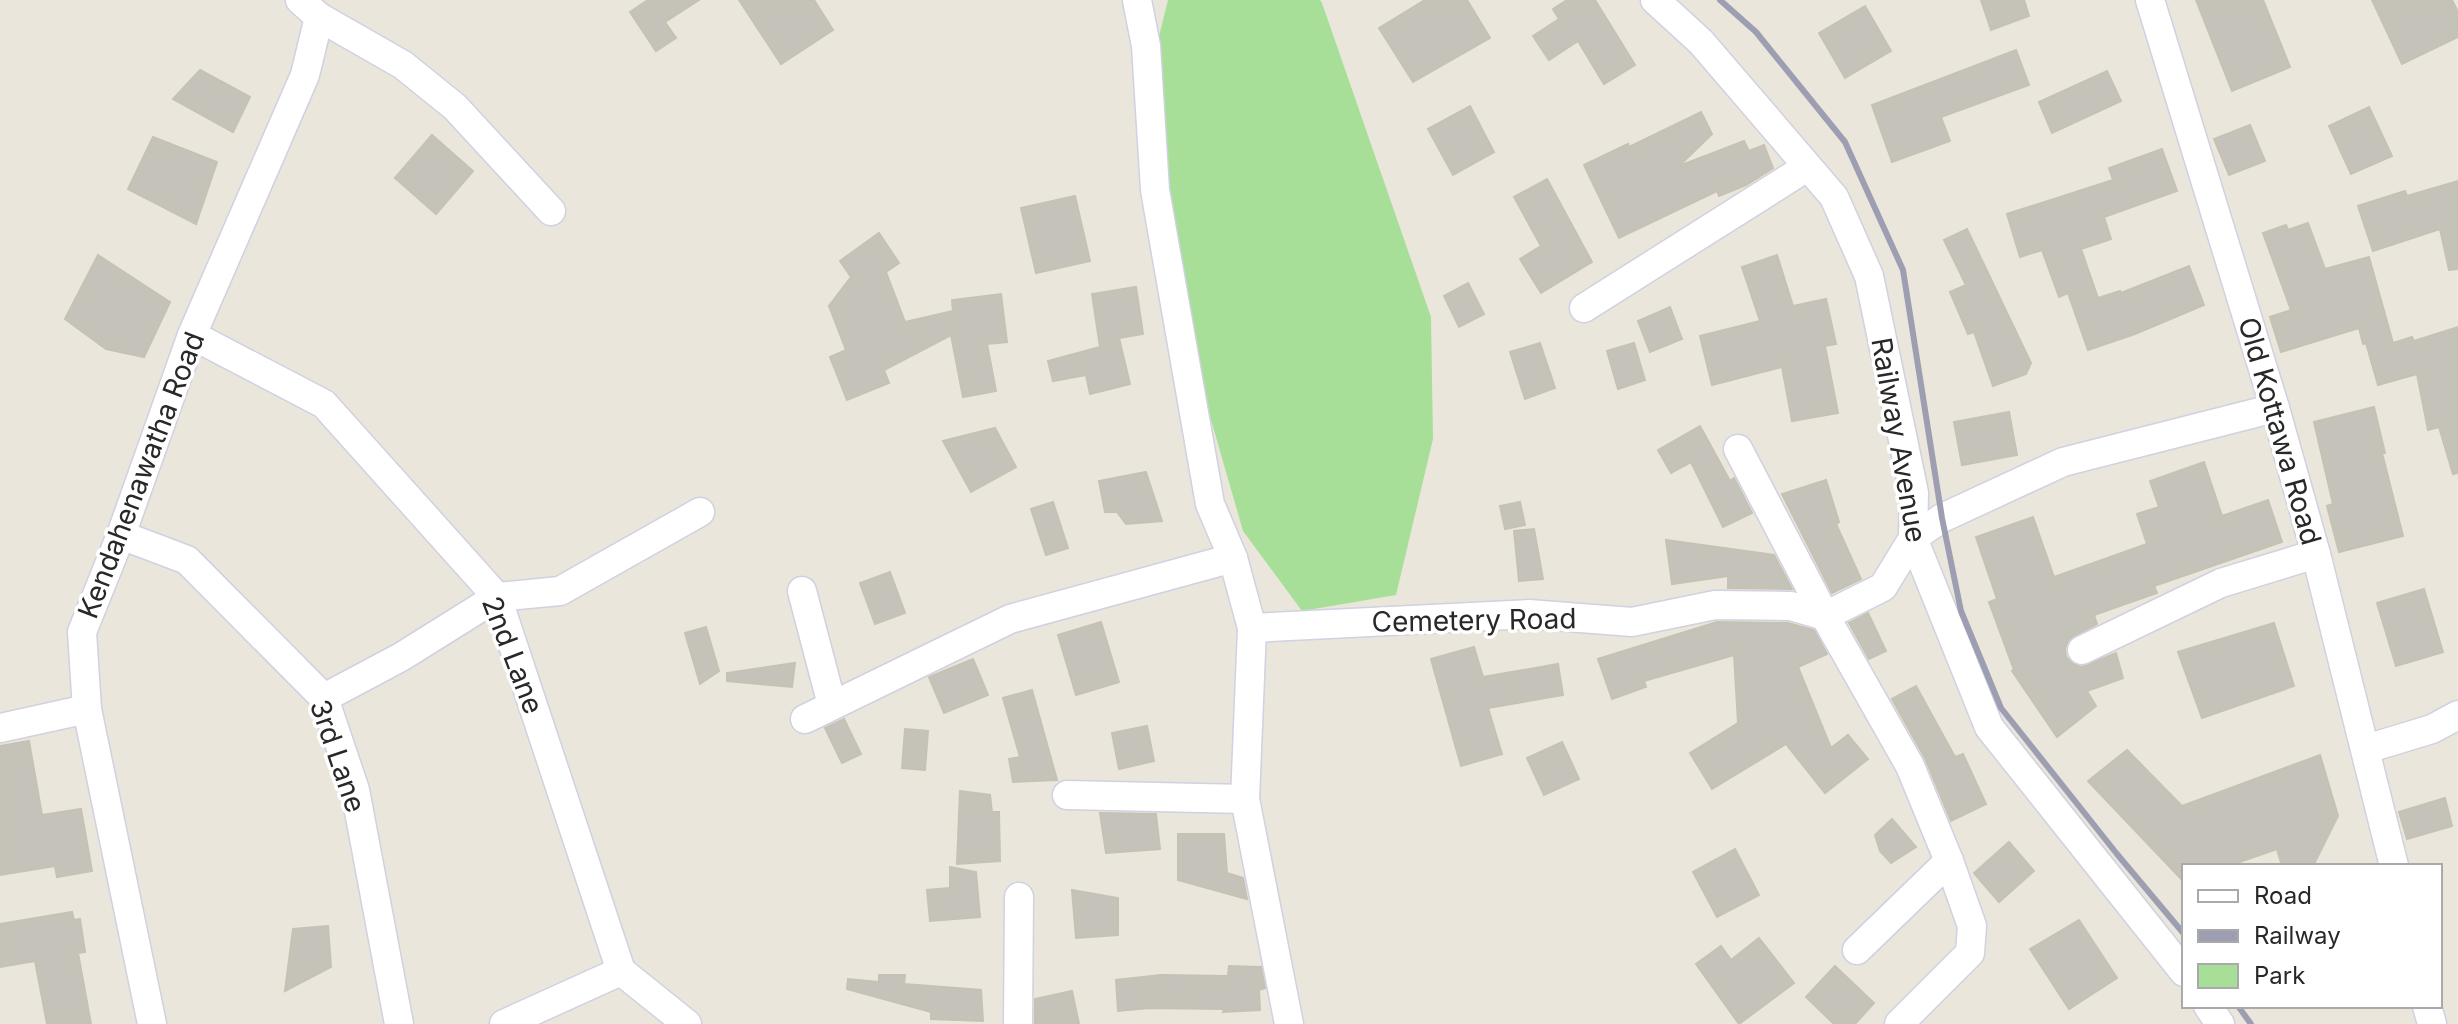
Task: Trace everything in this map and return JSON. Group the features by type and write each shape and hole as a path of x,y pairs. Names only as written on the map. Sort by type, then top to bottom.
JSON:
{"street":[{"path":"1137,0 1146,46 1157,205 1210,504 1233,558 1252,628 1245,799 1289,1024"},
{"name":"Railway Avenue","path":"1655,0 1701,42 1834,197 1869,276 1914,493 1913,538 1989,727 2182,969"},
{"name":"Old Kottawa Road","path":"2150,0 2275,408 2316,554 2394,864"},
{"path":"309,9 403,65 455,107 551,211"},
{"name":"Kendahenawatha Road","path":"152,1024 87,709 82,632 121,535 192,335 305,75 309,9"},
{"path":"1584,308 1807,167"},
{"name":"2nd Lane","path":"192,335 324,404 497,597 621,971"},
{"path":"1825,616 1883,587 1913,538 1942,518 2063,462 2275,408"},
{"path":"1738,449 1825,616 1910,766 1972,926 1970,953 1899,1024"},
{"path":"324,698 401,657 497,597 560,591 700,512"},
{"name":"3rd Lane","path":"121,535 187,560 324,698 355,790 399,1024"},
{"path":"2082,650 2221,583 2316,554"},
{"path":"805,719 1010,619 1233,558"},
{"path":"802,591 832,705"},
{"name":"Cemetery Road","path":"1252,628 1529,614 1632,622 1715,605 1791,606 1825,616"},
{"path":"0,728 87,709"},
{"path":"2366,749 2432,729 2458,715"},
{"path":"1067,795 1245,799"},
{"path":"1857,950 1949,861"},
{"path":"1018,1024 1019,897"},
{"path":"504,1024 621,971 687,1024"}],"green space":[{"path":"1168,0 1320,0 1322,3 1431,317 1433,439 1396,595 1302,611 1243,531 1174,291 1141,109"}],"building":[{"path":"648,0 699,0 665,22 676,38 656,51 630,12"},
{"path":"739,0 814,0 833,30 781,64"},
{"path":"1425,0 1467,0 1490,38 1413,82 1379,28"},
{"path":"1567,0 1595,0 1635,65 1604,84 1578,41 1549,60 1533,36 1559,19 1553,9"},
{"path":"1981,0 2024,0 2029,16 1991,30"},
{"path":"2196,0 2263,0 2290,67 2232,91"},
{"path":"2372,0 2452,0 2458,12 2458,37 2402,64"},
{"path":"1865,6 1891,51 1845,78 1819,33"},
{"path":"2016,50 2029,85 1941,117 1950,141 1892,162 1872,105"},
{"path":"200,70 250,97 233,132 173,99"},
{"path":"2107,71 2121,101 2052,133 2039,102"},
{"path":"1470,106 1494,152 1453,175 1428,129"},
{"path":"2369,107 2392,156 2351,174 2329,126"},
{"path":"1701,112 1712,134 1679,166 1744,141 1749,151 1764,145 1773,168 1746,185 1719,196 1717,191 1619,238 1584,165"},
{"path":"2250,125 2265,161 2229,175 2214,139"},
{"path":"432,135 473,171 436,214 395,178"},
{"path":"153,137 217,162 196,224 128,189"},
{"path":"2162,149 2177,191 2104,217 2111,239 2081,249 2098,298 2121,293 2189,266 2204,305 2088,350 2068,293 2059,297 2042,250 2020,257 2007,214 2113,180 2109,168"},
{"path":"1547,179 1592,262 1541,293 1520,259 1541,246 1514,197"},
{"path":"2458,181 2458,269 2449,270 2440,229 2373,251 2358,206 2405,191 2407,196"},
{"path":"1075,196 1090,261 1036,273 1021,208"},
{"path":"2308,223 2325,269 2369,257 2393,343 2412,337 2414,341 2458,327 2458,473 2453,474 2439,427 2428,430 2417,374 2378,385 2359,328 2281,352 2270,317 2291,310 2263,233 2286,225 2288,230"},
{"path":"1967,229 2031,363 2026,374 1993,386 1974,332 1968,334 1950,292 1966,285 1944,240"},
{"path":"879,233 899,263 886,272 905,322 953,311 952,300 1001,294 1007,342 987,344 996,391 963,397 951,335 884,370 889,383 847,400 830,357 846,350 829,306 851,277 840,261"},
{"path":"98,255 170,302 144,357 106,349 65,319"},
{"path":"1777,255 1793,306 1826,299 1836,344 1825,346 1838,413 1792,421 1782,367 1712,385 1700,336 1760,321 1742,267"},
{"path":"1468,283 1484,314 1459,327 1444,296"},
{"path":"1136,287 1143,334 1119,338 1130,384 1090,394 1086,375 1053,381 1048,361 1100,347 1092,294"},
{"path":"1670,307 1682,339 1650,352 1638,321"},
{"path":"1540,343 1555,388 1525,399 1510,352"},
{"path":"1634,343 1645,380 1618,389 1607,351"},
{"path":"2374,407 2403,536 2339,552 2327,506 2333,504 2314,422"},
{"path":"2009,412 2017,455 1962,465 1954,422"},
{"path":"1700,426 1730,481 1734,478 1752,513 1723,527 1691,462 1671,473 1658,450"},
{"path":"995,428 1016,467 971,492 943,441"},
{"path":"2204,462 2222,516 2268,500 2282,542 2154,586 2157,593 2094,615 2097,624 2068,641 2066,657 2082,667 2116,653 2123,678 2087,691 2096,706 2057,737 2012,671 1989,602 1997,599 1976,537 2033,517 2054,577 2147,544 2137,514 2159,507 2150,481"},
{"path":"1146,472 1162,521 1126,524 1117,512 1105,512 1099,481"},
{"path":"1826,480 1839,522 1836,524 1861,579 1832,593 1782,494"},
{"path":"1053,502 1068,548 1046,555 1031,509"},
{"path":"1520,502 1525,525 1505,529 1500,506"},
{"path":"1534,529 1543,579 1519,581 1514,531"},
{"path":"1666,540 1774,555 1792,589 1728,588 1728,576 1672,584"},
{"path":"890,572 905,613 875,624 860,583"},
{"path":"2424,589 2443,652 2396,666 2377,603"},
{"path":"1868,613 1886,651 1869,659 1849,623"},
{"path":"1101,622 1119,682 1076,695 1058,635"},
{"path":"1717,622 1788,623 1814,630 1827,654 1798,667 1831,748 1848,735 1868,759 1825,793 1786,744 1712,789 1690,753 1738,723 1734,655 1644,681 1646,687 1612,699 1598,659"},
{"path":"2274,623 2294,686 2202,718 2178,652"},
{"path":"706,627 719,671 700,684 685,633"},
{"path":"1474,647 1483,677 1558,664 1563,695 1488,708 1502,754 1461,766 1431,659"},
{"path":"973,659 988,695 944,713 929,677"},
{"path":"795,663 792,687 727,681 727,673"},
{"path":"1916,686 1955,757 1963,754 1986,804 1951,821 1925,758 1892,699"},
{"path":"1032,690 1057,780 1013,782 1009,759 1020,757 1003,698"},
{"path":"844,719 861,754 842,763 825,728"},
{"path":"1147,726 1154,761 1119,769 1112,733"},
{"path":"905,729 928,731 925,770 902,768"},
{"path":"29,741 42,815 81,809 92,871 57,877 55,866 0,875 0,746"},
{"path":"1562,742 1579,779 1544,795 1527,758"},
{"path":"2127,750 2182,806 2320,755 2338,816 2314,864 2281,864 2277,849 2234,864 2182,864 2182,880 2088,781"},
{"path":"960,791 990,795 992,812 999,812 1000,861 957,864"},
{"path":"2445,798 2452,826 2407,839 2399,812"},
{"path":"1100,813 1156,814 1160,849 1106,853"},
{"path":"1892,819 1916,847 1891,863 1880,851 1875,835"},
{"path":"1178,834 1224,834 1227,873 1243,878 1247,899 1178,880"},
{"path":"2009,842 2034,871 1999,902 1974,873"},
{"path":"1735,849 1759,895 1717,917 1693,872"},
{"path":"950,867 976,872 980,917 930,921 927,890 950,888"},
{"path":"1072,890 1118,898 1118,935 1076,938"},
{"path":"72,912 74,920 80,919 85,952 78,953 91,1024 47,1024 35,961 0,967 0,924"},
{"path":"2079,920 2117,978 2069,1009 2030,949"},
{"path":"328,926 331,967 285,991 293,929"},
{"path":"1759,938 1794,983 1739,1024 1696,964 1721,946 1731,960"},
{"path":"1229,966 1261,967 1265,988 1259,990 1260,1010 1223,1012 1224,1009 1149,1008 1118,1011 1116,980 1161,975 1228,976"},
{"path":"1835,966 1874,1003 1855,1024 1834,1024 1806,997"},
{"path":"879,975 905,975 904,984 981,990 983,1021 931,1019 931,1012 847,989 848,979 879,982"},
{"path":"1072,991 1079,1024 1035,1024 1035,999"}],"railway":[{"path":"1720,0 1756,32 1845,142 1903,270 1942,518 1961,611 2001,708 2182,932"},
{"path":"2239,1008 2251,1024"}]}
